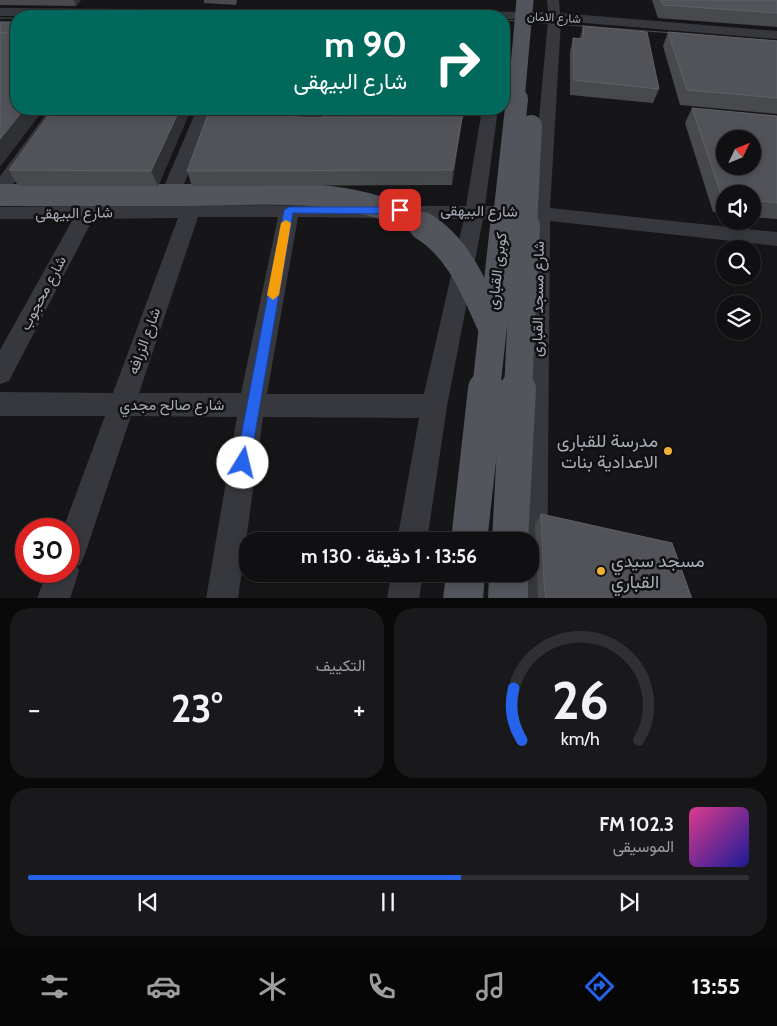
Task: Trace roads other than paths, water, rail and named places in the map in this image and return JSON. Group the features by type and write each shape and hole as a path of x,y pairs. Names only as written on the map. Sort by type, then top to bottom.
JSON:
{"main road":[{"name":"كوبرى القبارى","path":"511,532 552,16"},
{"name":"كوبرى القبارى","path":"470,532 491,325 513,140 510,46"},
{"path":"0,195 288,194 350,199 379,206 406,216 431,231 452,250 472,283 491,325"},
{"path":"463,598 465,582"},
{"path":"508,598 509,582"}],"street":[{"name":"شارع الامان","path":"510,14 777,35"},
{"name":"شارع مسجد القبارى","path":"531,598 540,212 552,16"},
{"path":"632,36 777,48"},
{"path":"0,189 54,115"},
{"path":"163,212 203,115"},
{"path":"413,532 434,406 474,211 489,115"},
{"name":"شارع البيهقى","path":"0,213 289,210 540,212 777,239"},
{"path":"222,598 252,405 289,210"},
{"name":"شارع محجوب","path":"0,373 87,212"},
{"name":"شارع الزرافه","path":"80,522 190,212"},
{"name":"شارع صالح مجدي","path":"0,404 434,406"},
{"path":"403,598 406,582"},
{"path":"53,598 59,583"}],"tram line":[{"path":"0,18 10,18"},
{"path":"510,20 777,41"}],"place":[{"name":"مدرسة للقبارى الاعدادية بنات","path":"668,451"},
{"name":"مسجد سيدي القباري","path":"601,571"}]}
